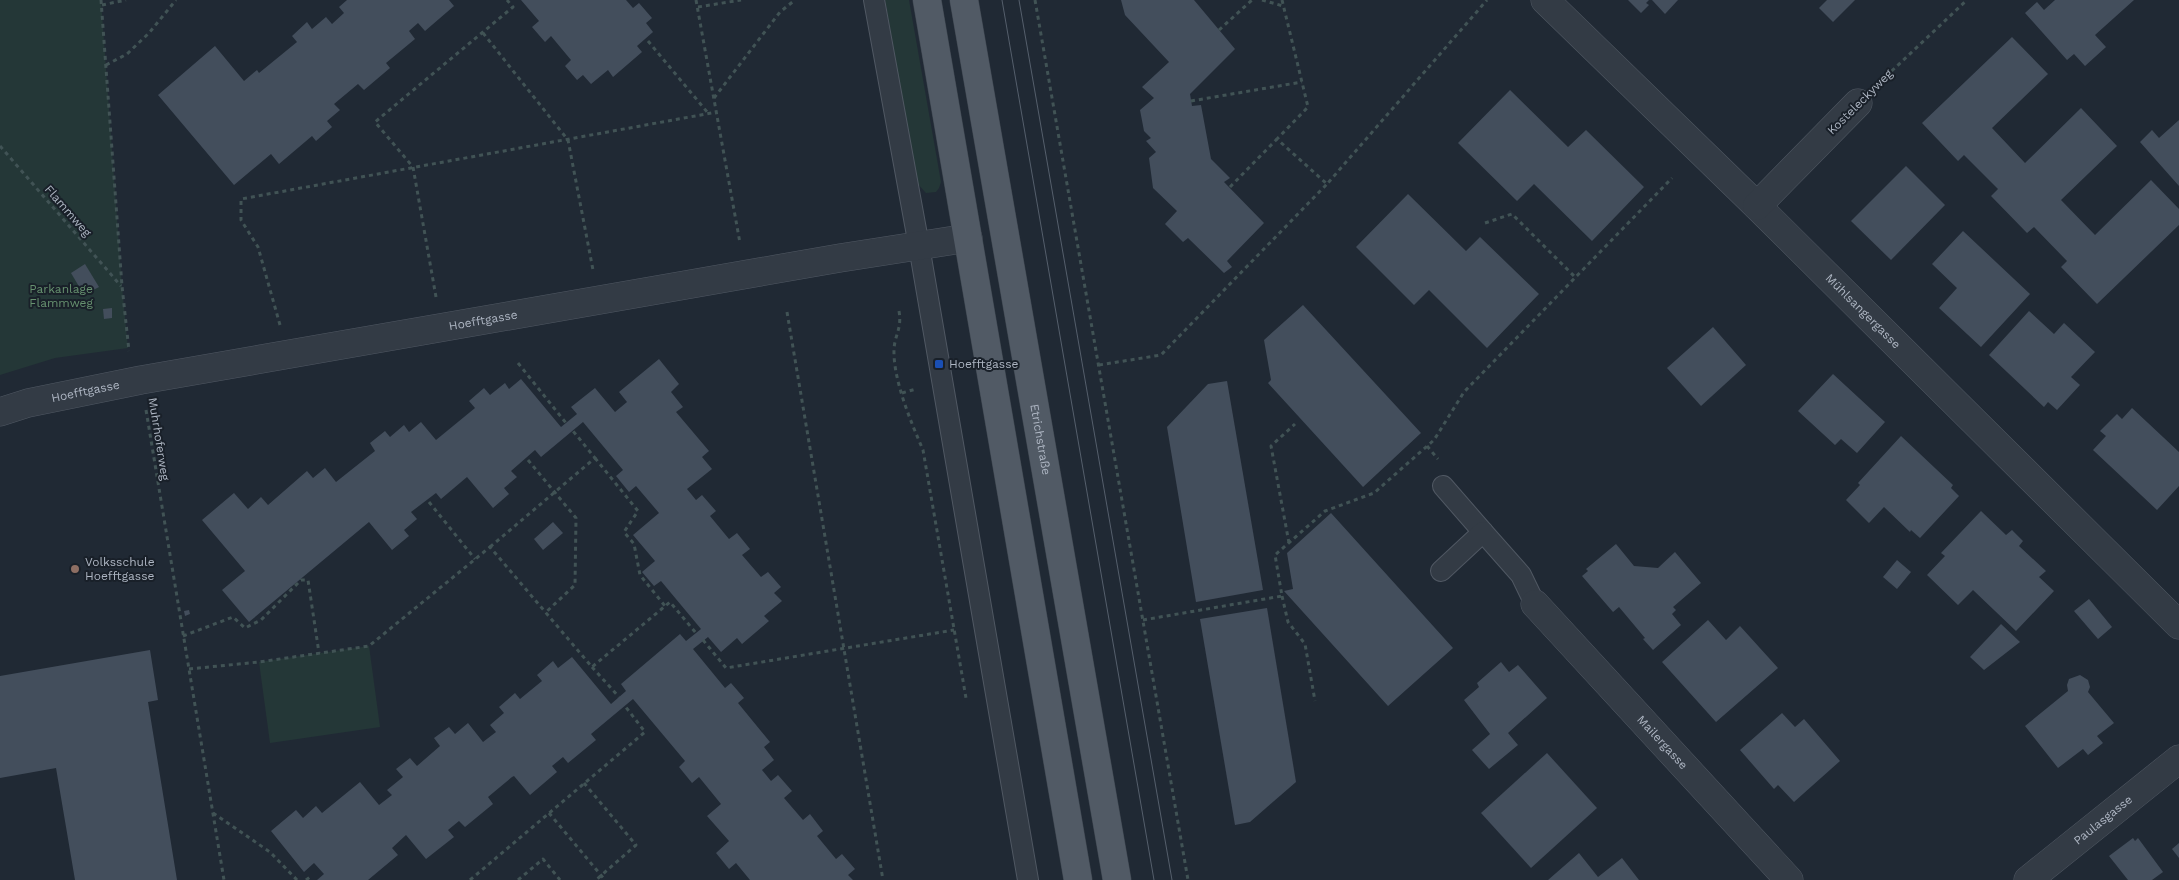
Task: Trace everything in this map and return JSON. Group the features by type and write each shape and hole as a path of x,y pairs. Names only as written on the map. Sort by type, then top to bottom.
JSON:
{"main road":[{"path":"927,0 1078,880"},
{"name":"Etrichstraße","path":"964,0 1117,880"}],"street":[{"name":"Mühlsangergasse","path":"1546,0 1757,206 2179,625"},
{"name":"Kosteleckyweg","path":"1757,206 1858,103"},
{"name":"Hoefftgasse","path":"0,412 28,403 141,380 840,258 968,238"},
{"name":"Mailergasse","path":"1535,604 1789,880"},
{"name":"Paulasgasse","path":"2028,880 2179,760"}],"lane":[{"path":"874,0 919,246 1028,880"},
{"path":"1443,486 1521,575 1535,604"},
{"path":"1441,571 1483,532"}],"path":[{"path":"102,2 126,0"},
{"path":"106,65 127,54 149,33 176,0"},
{"path":"437,300 413,168 375,122 513,7 507,0"},
{"path":"696,0 740,248"},
{"path":"698,6 741,0"},
{"path":"714,98 780,12 795,0"},
{"path":"1035,0 1188,880"},
{"path":"1219,30 1252,0"},
{"path":"1262,0 1283,6"},
{"path":"1230,188 1308,107 1282,0"},
{"path":"1098,365 1161,355 1328,184 1487,0"},
{"name":"Kosteleckyweg","path":"1858,103 1967,0"},
{"name":"Muhrhoferweg","path":"102,2 128,348 141,380 224,880"},
{"path":"483,32 568,140 594,273"},
{"path":"648,41 709,114"},
{"path":"1191,101 1302,82"},
{"path":"280,326 258,247 241,220 241,199 717,112"},
{"path":"1277,138 1328,184"},
{"name":"Flammweg","path":"0,146 122,286"},
{"path":"1316,701 1305,644 1288,622 1276,555 1325,511 1374,493 1434,440 1464,392 1672,178"},
{"path":"1485,224 1512,214 1576,278"},
{"path":"899,308 901,324 894,348 898,377 909,418 923,450 967,707"},
{"path":"787,312 883,880"},
{"path":"518,363 566,422"},
{"path":"1289,543 1270,446 1295,424"},
{"path":"573,431 638,512 624,532 634,544 640,575 666,606"},
{"path":"189,669 259,662 369,646 595,458"},
{"path":"528,460 576,518 575,585 545,613"},
{"path":"429,502 475,559"},
{"path":"490,547 618,697"},
{"path":"183,636 233,617 245,628 262,620 301,580 308,580 318,653"},
{"path":"1143,620 1282,596"},
{"path":"592,667 670,602 696,633"},
{"path":"704,640 726,668 954,630"},
{"path":"470,880 646,732 625,706"},
{"path":"584,783 636,845 596,880"},
{"path":"213,812 270,852 297,880"},
{"path":"548,813 605,880"},
{"path":"518,880 543,859 560,880"},
{"path":"306,880 310,877"}],"green space":[{"name":"Parkanlage Flammweg","path":"0,0 101,0 128,348 55,358 0,375"},
{"path":"885,0 909,0 941,182 936,192 926,193 917,183"},
{"path":"369,646 380,727 270,743 259,662"}],"building":[{"path":"347,0 449,0 454,6 425,31 418,23 409,31 415,39 386,63 390,68 364,90 358,84 334,104 340,110 327,121 332,127 316,141 312,136 279,164 271,154 234,185 158,95 215,46 244,81 257,70 259,73 297,42 292,36 307,22 312,29 326,17 332,24 344,13 339,7"},
{"path":"521,0 626,0 633,8 639,3 652,18 646,23 653,32 637,46 642,52 613,77 608,70 591,84 583,75 577,80 565,66 571,60 551,36 545,42 532,27 539,21"},
{"path":"1121,0 1194,0 1235,49 1190,94 1192,106 1201,105 1211,159 1230,178 1224,182 1264,223 1227,261 1232,267 1224,273 1188,238 1183,242 1165,224 1177,211 1153,188 1149,158 1156,152 1146,141 1151,138 1144,131 1140,110 1154,98 1142,87 1169,62 1125,15"},
{"path":"1628,0 1649,0 1646,3 1649,5 1641,13"},
{"path":"1652,0 1678,0 1665,14"},
{"path":"1827,0 1855,0 1833,22 1819,8"},
{"path":"2055,0 2134,0 2095,35 2106,47 2085,66 2074,54 2067,60 2025,13 2037,2 2044,10"},
{"path":"2012,37 2048,74 1992,128 2025,163 2081,108 2117,146 2061,200 2095,235 2151,180 2179,209 2179,225 2097,304 2061,267 2067,261 2034,227 2027,233 1991,196 1998,189 1964,155 1958,161 1922,123"},
{"path":"1510,90 1568,147 1586,130 1644,187 1592,241 1534,184 1517,201 1458,143"},
{"path":"2179,120 2179,186 2140,142 2152,130 2159,138"},
{"path":"1906,166 1945,205 1891,260 1851,221"},
{"path":"1408,194 1466,251 1480,237 1539,294 1487,348 1429,290 1414,305 1356,247"},
{"path":"1963,231 2030,294 1981,347 1939,308 1957,288 1932,264"},
{"path":"85,264 99,287 84,295 71,273"},
{"path":"1303,305 1421,433 1363,487 1268,383 1271,380 1264,340"},
{"path":"112,308 112,318 104,319 103,309"},
{"path":"2029,311 2054,334 2064,323 2095,352 2071,377 2080,385 2057,410 2048,402 2044,407 1989,355"},
{"path":"1713,327 1746,365 1701,406 1667,368"},
{"path":"659,359 679,384 671,392 683,407 676,412 709,451 702,457 712,469 687,489 696,500 702,495 716,511 710,516 729,539 737,533 750,549 742,555 761,577 768,572 781,587 774,593 782,601 764,616 769,621 742,644 737,638 721,652 708,637 693,649 725,688 731,683 744,698 738,703 770,742 764,747 774,760 762,770 771,781 778,775 792,791 784,798 803,820 810,814 823,831 817,836 836,859 842,854 855,869 848,875 853,880 750,880 736,863 729,869 716,853 729,841 707,816 721,804 699,777 692,783 679,767 685,761 633,699 591,734 596,740 568,763 563,757 552,766 557,772 530,795 514,776 512,777 488,797 493,804 465,827 459,821 448,830 454,837 426,859 406,835 392,848 398,855 368,880 317,880 324,874 314,863 304,872 271,831 296,810 303,818 316,806 322,813 360,782 379,805 392,795 387,790 403,777 396,769 410,758 417,766 440,746 434,738 449,727 455,734 468,723 483,742 496,732 490,725 504,713 499,707 515,693 520,699 542,681 537,675 553,661 558,668 572,657 611,704 626,691 621,684 680,634 686,641 701,629 661,581 654,586 642,572 655,561 633,535 659,513 636,486 629,492 616,476 623,470 583,422 541,457 535,450 511,471 517,477 504,488 509,494 493,508 467,477 441,499 436,493 411,512 417,519 404,530 409,536 392,550 369,522 249,622 222,590 245,571 202,520 234,493 248,509 261,497 268,505 307,471 313,478 325,468 336,482 375,451 370,443 385,431 390,437 404,425 409,432 421,422 436,440 475,408 469,401 484,388 490,395 505,383 509,389 521,379 561,427 577,414 571,407 595,388 615,412 627,402 619,392"},
{"path":"1833,374 1885,422 1857,453 1841,439 1835,445 1798,411"},
{"path":"1227,381 1263,590 1196,602 1167,427 1208,384"},
{"path":"2132,408 2179,452 2179,486 2157,510 2093,450 2106,436 2100,431 2117,414 2122,419"},
{"path":"1901,436 1953,485 1951,488 1959,496 1920,538 1911,530 1910,532 1884,507 1869,523 1846,500 1860,485 1858,483"},
{"path":"1981,511 2006,535 2012,530 2023,541 2019,546 2046,571 2039,577 2054,591 2016,631 1973,590 1958,605 1927,575 1945,556 1941,553"},
{"path":"1331,513 1453,648 1388,706 1284,591 1293,589 1287,553"},
{"path":"553,522 563,533 543,550 534,539"},
{"path":"1616,544 1634,566 1658,568 1675,552 1701,583 1673,607 1676,610 1672,614 1681,625 1653,650 1619,607 1613,612 1582,576 1588,571 1586,569"},
{"path":"1897,560 1911,572 1897,589 1883,577"},
{"path":"2089,599 2112,627 2098,639 2074,611"},
{"path":"1267,608 1296,782 1250,822 1235,825 1200,619"},
{"path":"189,610 190,614 185,616 184,611"},
{"path":"1708,620 1726,640 1740,626 1778,668 1716,722 1662,662"},
{"path":"2001,624 2020,642 1984,670 1970,657"},
{"path":"150,650 158,700 148,702 177,880 75,880 56,768 0,778 0,676"},
{"path":"1501,662 1509,672 1518,665 1547,698 1508,733 1518,745 1489,769 1472,750 1490,734 1464,700 1479,687 1477,683"},
{"path":"2080,675 2088,680 2090,687 2088,692 2114,723 2097,736 2103,743 2088,755 2083,749 2058,768 2025,726 2068,691 2069,679"},
{"path":"1782,713 1795,727 1804,719 1840,761 1794,802 1778,785 1774,789 1740,750"},
{"path":"1547,753 1597,808 1531,868 1481,813"},
{"path":"2133,838 2135,841 2138,838 2163,872 2152,880 2128,880 2109,856"},
{"path":"2179,843 2179,858 2172,849"},
{"path":"1579,853 1598,877 1622,858 1639,880 1548,880"}],"tram line":[{"path":"1002,0 1154,880"},
{"path":"1019,0 1172,880"}],"place":[{"name":"Hoefftgasse","path":"939,364"},
{"name":"Volksschule Hoefftgasse","path":"75,569"}]}
